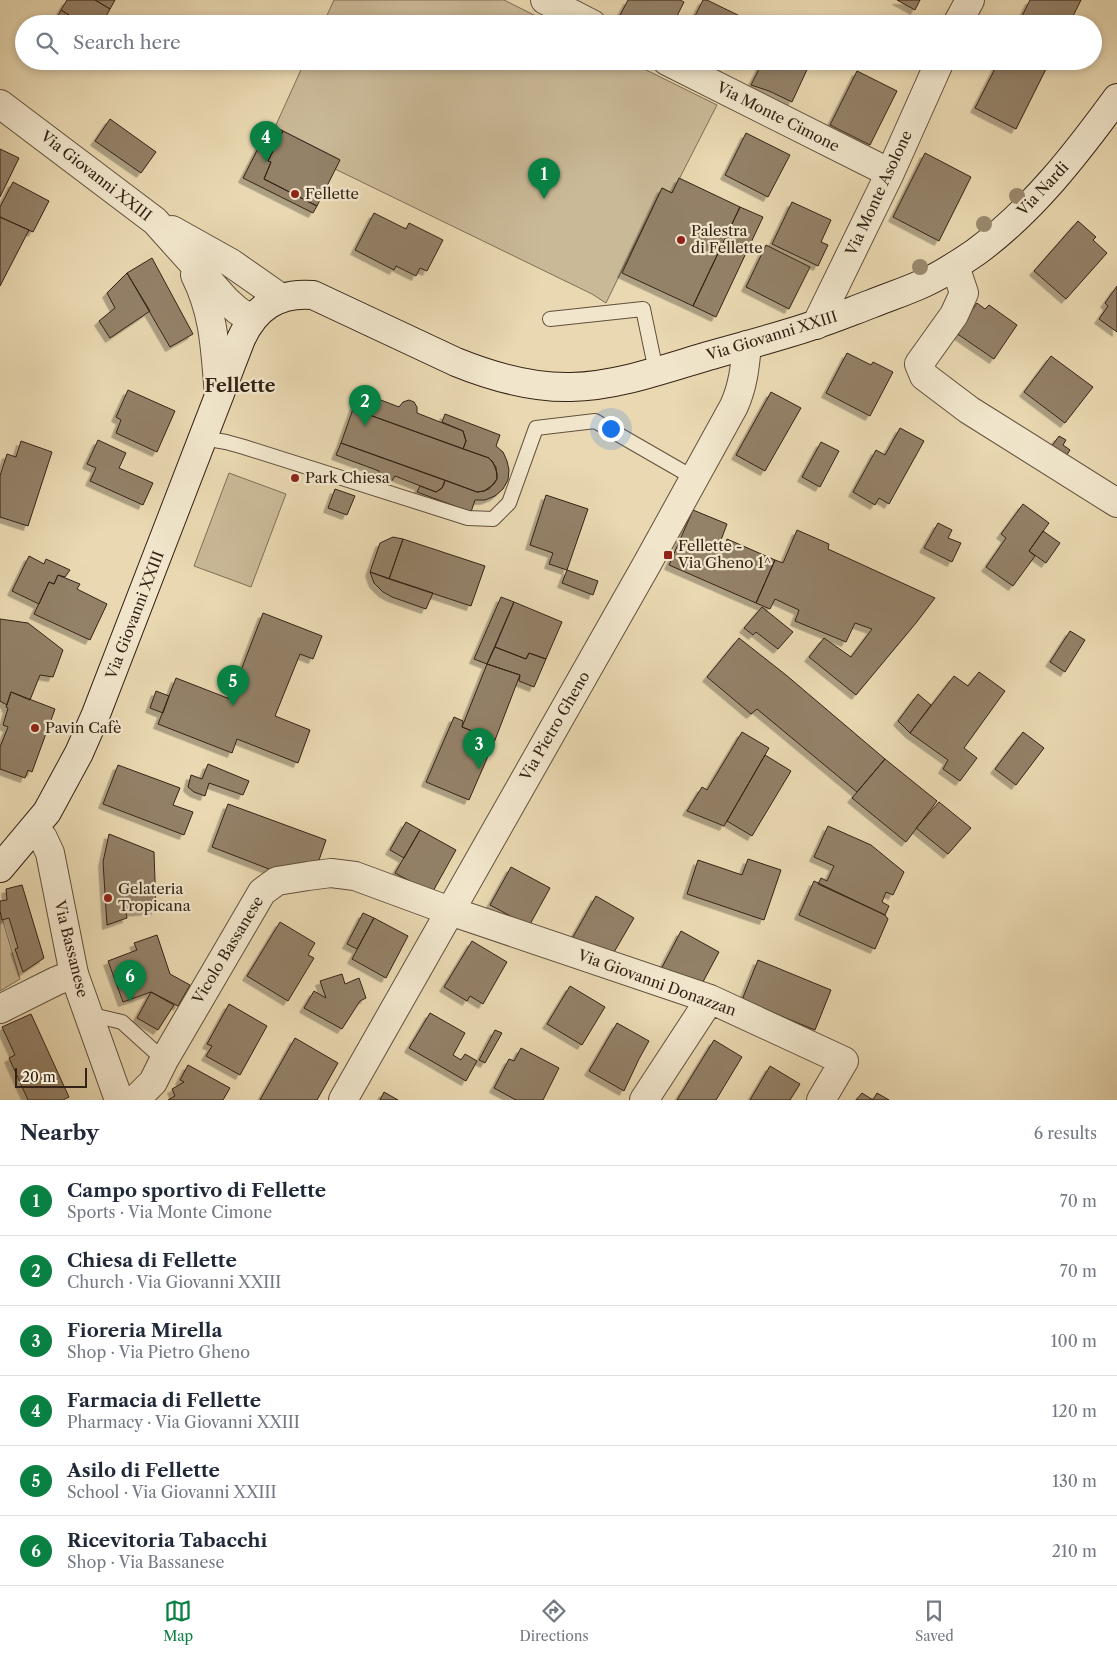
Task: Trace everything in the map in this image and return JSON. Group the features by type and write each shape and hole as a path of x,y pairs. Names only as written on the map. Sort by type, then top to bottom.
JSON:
{"street":[{"path":"544,0 574,15"},
{"path":"962,15 970,0"},
{"name":"Via Monte Cimone","path":"685,70 890,173"},
{"name":"Via Monte Asolone","path":"816,325 890,173 936,70"},
{"name":"Via Nardi","path":"955,266 1000,232 1045,189 1117,98"},
{"name":"Via Giovanni XXIII","path":"0,104 154,221 226,300 236,310 252,320"},
{"path":"154,221 232,263 281,298"},
{"name":"Via Giovanni XXIII","path":"186,256 205,299 214,334 219,395"},
{"path":"955,266 964,293 954,315 919,364 924,376 969,410 1117,503"},
{"name":"Via Giovanni XXIII","path":"0,868 35,828 61,788 96,714 245,331 265,306 281,298 300,294 313,294 476,370 517,382 541,386 590,386 656,371 816,325 926,283 955,266"},
{"name":"Via Pietro Gheno","path":"343,1100 694,478 740,393 744,380 747,345"},
{"name":"Via Bassanese","path":"35,828 43,838 50,853 74,974 119,1100"},
{"name":"Vicolo Bassanese","path":"135,1100 153,1082 262,892 277,882 331,873 355,876 450,911"},
{"name":"Via Giovanni Donazzan","path":"450,911 710,999 844,1061 821,1100"},
{"path":"0,1009 74,974"},
{"path":"644,1100 710,999"}],"lane":[{"path":"550,319 643,309 656,371"},
{"path":"203,438 244,447 468,518 493,519 509,503 536,428 595,421 694,478"},
{"path":"88,1014 122,1022 164,1060"}],"shaded area":[{"path":"334,0 504,0 534,15 327,15"},
{"path":"301,70 646,70 717,105 672,193 662,188 606,303 592,294 335,169 339,159 275,127"},
{"path":"229,473 286,494 251,587 194,566"},
{"path":"0,911 20,979 0,991"}],"building":[{"path":"67,0 95,0 110,9 107,15 69,15 61,10"},
{"path":"95,0 115,0 110,9"},
{"path":"628,0 680,0 684,2 678,15 620,15"},
{"path":"703,0 707,0 738,15 696,15"},
{"path":"897,0 920,0 915,10"},
{"path":"1030,0 1081,0 1074,15 1022,15"},
{"path":"61,10 69,15 58,15"},
{"path":"758,70 807,70 792,102 751,85"},
{"path":"994,70 1046,70 1016,129 975,108"},
{"path":"857,71 897,91 870,145 830,125"},
{"path":"110,119 156,152 141,173 95,141"},
{"path":"270,125 283,131 268,161 271,162 264,179 317,206 313,213 243,178"},
{"path":"283,131 340,160 317,206 264,179 271,162 268,161"},
{"path":"746,133 790,155 768,197 725,175"},
{"path":"0,149 19,158 0,197"},
{"path":"925,153 971,177 939,241 893,217"},
{"name":"Palestra di Fellette","path":"679,178 740,207 693,306 622,273 662,188 672,193"},
{"path":"13,182 49,201 33,232 0,217 0,207"},
{"path":"792,202 831,220 821,242 828,245 818,266 772,244"},
{"path":"740,207 763,217 716,317 693,306"},
{"path":"374,213 406,229 409,223 443,240 427,271 420,268 416,276 396,266 394,270 355,250"},
{"path":"0,217 29,230 0,286"},
{"path":"1078,221 1096,237 1093,240 1107,253 1066,299 1034,271"},
{"path":"766,245 810,267 789,309 746,287"},
{"path":"152,258 193,334 170,347 127,273"},
{"path":"127,273 150,311 110,338 99,321 115,308 107,293"},
{"path":"1117,286 1117,332 1099,319 1108,306 1105,303"},
{"path":"977,303 985,309 989,305 1017,325 994,359 956,333"},
{"path":"847,353 871,365 873,362 893,372 870,416 826,393"},
{"path":"1051,356 1093,387 1065,423 1024,392"},
{"path":"128,390 175,411 157,452 116,433 121,420 116,417"},
{"path":"360,392 399,407 403,402 409,400 414,402 417,407 417,413 463,431 466,441 463,449 353,409"},
{"path":"771,392 801,408 765,471 736,455"},
{"path":"353,409 489,458 496,467 497,479 489,489 477,492 341,443"},
{"path":"445,414 500,435 496,446 503,452 507,461 509,470 508,480 503,489 495,496 485,500 475,500 471,512 417,492 420,486 436,492 442,488 445,480 477,492 484,491 494,484 497,479 493,462 489,458 463,449 466,441 463,431 442,422"},
{"path":"900,428 924,441 889,504 879,498 875,505 853,492 876,450 885,455"},
{"path":"1059,436 1066,440 1063,445 1070,450 1061,464 1046,454"},
{"path":"98,440 126,453 119,468 153,483 143,505 90,481 96,468 87,464"},
{"path":"21,441 52,452 28,526 0,517 0,476 7,454 16,457"},
{"path":"821,442 839,451 820,487 802,477"},
{"path":"341,443 445,480 444,484 436,492 395,476 391,482 384,482 379,478 379,471 336,455"},
{"path":"335,489 355,496 347,515 328,508"},
{"path":"546,495 588,509 567,570 549,564 553,553 530,545"},
{"path":"1023,504 1049,523 1029,551 1035,556 1013,586 986,567 1006,538 1001,534"},
{"path":"693,510 727,524 718,548 724,550 727,539 775,560 756,603 669,565"},
{"path":"938,523 952,530 948,538 961,543 952,562 924,548"},
{"path":"797,530 829,544 828,549 935,598 856,695 809,657 824,638 851,657 872,629 855,623 846,642 795,621 799,610 775,599 770,609 756,603 775,560 783,563"},
{"path":"1043,531 1060,543 1046,563 1029,551"},
{"path":"393,537 403,539 389,579 370,572 380,543"},
{"path":"403,539 485,566 471,606 389,579"},
{"path":"29,556 44,564 46,559 70,570 65,577 58,575 54,584 49,582 39,604 12,591"},
{"path":"567,570 598,581 593,595 562,583"},
{"path":"370,572 433,593 426,609 383,592 374,583"},
{"path":"58,575 80,584 77,589 107,604 90,640 34,614 49,582 54,584"},
{"path":"501,597 514,602 487,664 474,659"},
{"path":"514,602 562,622 546,659 529,653 526,659 495,647"},
{"path":"762,607 793,632 778,649 756,632 753,635 744,628"},
{"path":"263,613 322,636 313,659 300,654 275,716 310,730 298,763 237,739 232,753 158,724 176,678 230,699"},
{"path":"0,619 28,623 63,650 53,677 40,675 30,700 11,692 7,705 0,701"},
{"path":"1070,631 1085,640 1065,672 1050,662"},
{"path":"739,638 786,675 885,759 857,792 757,709 751,714 707,677"},
{"path":"495,647 526,659 529,653 546,659 534,687 519,681 520,675 487,664"},
{"path":"487,664 520,675 495,740 462,727"},
{"path":"979,672 1005,691 964,748 977,758 960,781 943,769 948,760 910,733 954,676 968,686"},
{"path":"156,691 169,696 163,713 150,708"},
{"path":"11,692 55,709 32,772 28,770 25,778 0,769 0,747 8,727 3,725"},
{"path":"918,694 931,705 910,733 898,721"},
{"path":"454,717 463,721 462,727 495,740 469,800 426,782"},
{"path":"742,732 769,748 724,826 687,811 702,787 707,790"},
{"path":"1023,732 1044,748 1016,785 995,769"},
{"path":"765,755 791,771 752,836 727,821"},
{"path":"885,759 937,801 906,842 852,798"},
{"path":"208,764 249,781 243,795 209,783 205,796 194,792 188,787 191,775 202,779"},
{"path":"118,765 180,788 173,805 193,812 184,835 103,804"},
{"path":"939,802 971,828 948,854 916,828"},
{"path":"228,804 326,840 319,860 269,869 212,847"},
{"path":"406,822 420,830 404,858 390,850"},
{"path":"828,826 871,845 904,872 893,895 886,892 882,902 889,906 885,915 818,884 821,878 827,881 834,866 814,857"},
{"path":"420,830 456,850 432,893 395,873"},
{"path":"109,834 154,852 156,910 126,912 127,918 107,925 103,862"},
{"path":"748,859 781,870 764,920 687,894 698,860 742,875"},
{"path":"511,867 550,888 529,926 490,905"},
{"path":"814,881 885,915 888,919 875,949 799,915"},
{"path":"22,885 44,958 23,972 15,949 18,948 9,918 2,920 0,911 0,901 7,900 6,889"},
{"path":"596,896 634,918 610,959 573,937"},
{"path":"363,913 374,918 357,949 347,944"},
{"path":"374,918 408,936 386,978 352,959"},
{"path":"280,922 315,943 308,955 314,958 288,1001 247,976"},
{"path":"681,931 719,952 697,993 659,973"},
{"path":"157,935 170,974 190,985 178,1006 151,992 123,1002 108,961 137,950 134,943"},
{"path":"472,941 507,962 483,1004 470,996 467,1001 444,987"},
{"path":"758,960 831,990 815,1030 742,1000"},
{"path":"342,974 345,984 359,978 366,998 360,1001 342,1029 304,1008 314,991 326,998 320,981"},
{"path":"570,986 605,1007 582,1045 547,1024"},
{"path":"151,992 174,1005 158,1030 137,1018"},
{"path":"229,1004 267,1026 240,1075 206,1056 212,1046 207,1044"},
{"path":"430,1013 465,1033 453,1055 461,1060 465,1054 477,1061 466,1081 409,1048"},
{"path":"31,1014 69,1097 63,1100 28,1100 9,1058 15,1055 2,1027"},
{"path":"617,1023 649,1041 624,1091 589,1071"},
{"path":"495,1030 502,1033 485,1063 479,1060"},
{"path":"295,1038 338,1063 317,1100 260,1100"},
{"path":"714,1040 742,1057 716,1100 677,1100"},
{"path":"521,1048 559,1068 543,1100 516,1100 494,1088 509,1059 514,1061"},
{"path":"188,1065 230,1088 223,1100 168,1100 175,1096 172,1089 184,1082 180,1080"},
{"path":"770,1066 800,1084 790,1100 750,1100"},
{"path":"384,1092 398,1100 380,1100"},
{"path":"862,1093 873,1100 856,1100"},
{"path":"877,1093 889,1100 873,1100"}],"place":[{"name":"Farmacia di Fellette","path":"266,162"},
{"name":"Fellette","path":"295,194"},
{"name":"Campo sportivo di Fellette","path":"544,199"},
{"name":"Palestra di Fellette","path":"681,240"},
{"name":"Chiesa di Fellette","path":"365,426"},
{"name":"Park Chiesa","path":"295,478"},
{"name":"Fellette - Via Gheno 1^","path":"668,555"},
{"name":"Asilo di Fellette","path":"233,706"},
{"name":"Pavin Cafè","path":"35,728"},
{"name":"Fioreria Mirella","path":"479,769"},
{"name":"Gelateria Tropicana","path":"108,898"},
{"name":"Ricevitoria Tabacchi","path":"130,1001"}],"district":[{"name":"Fellette","path":"240,386"}]}
